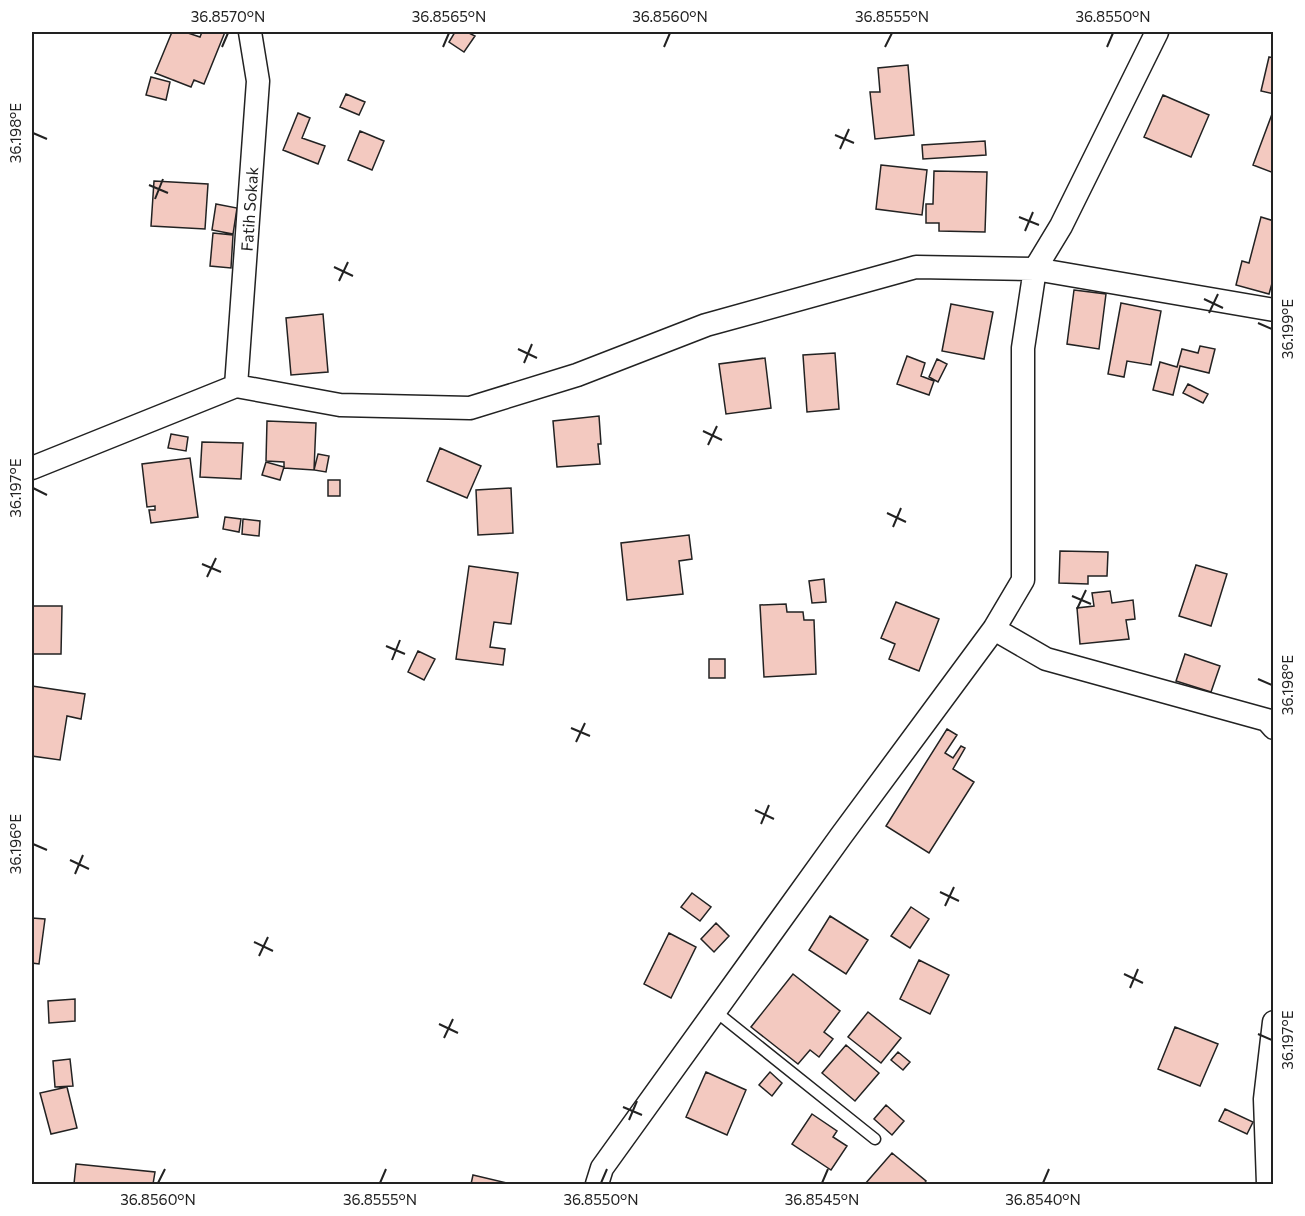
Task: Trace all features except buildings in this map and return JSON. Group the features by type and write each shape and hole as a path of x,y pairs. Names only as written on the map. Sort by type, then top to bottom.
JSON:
{"street":[{"name":"Fatih Sokak","path":"236,386 258,81 250,32"},
{"path":"597,1185 602,1168 994,629 1023,580 1023,348 1035,269 1061,226 1157,32"},
{"path":"32,468 236,386 340,405 470,408 577,375 706,325 916,267 1035,269 1274,310"},
{"path":"994,629 1046,659 1267,720 1274,728"},
{"path":"1268,1185 1265,1099 1274,1022"}],"lane":[{"path":"715,1011 875,1139"}]}
